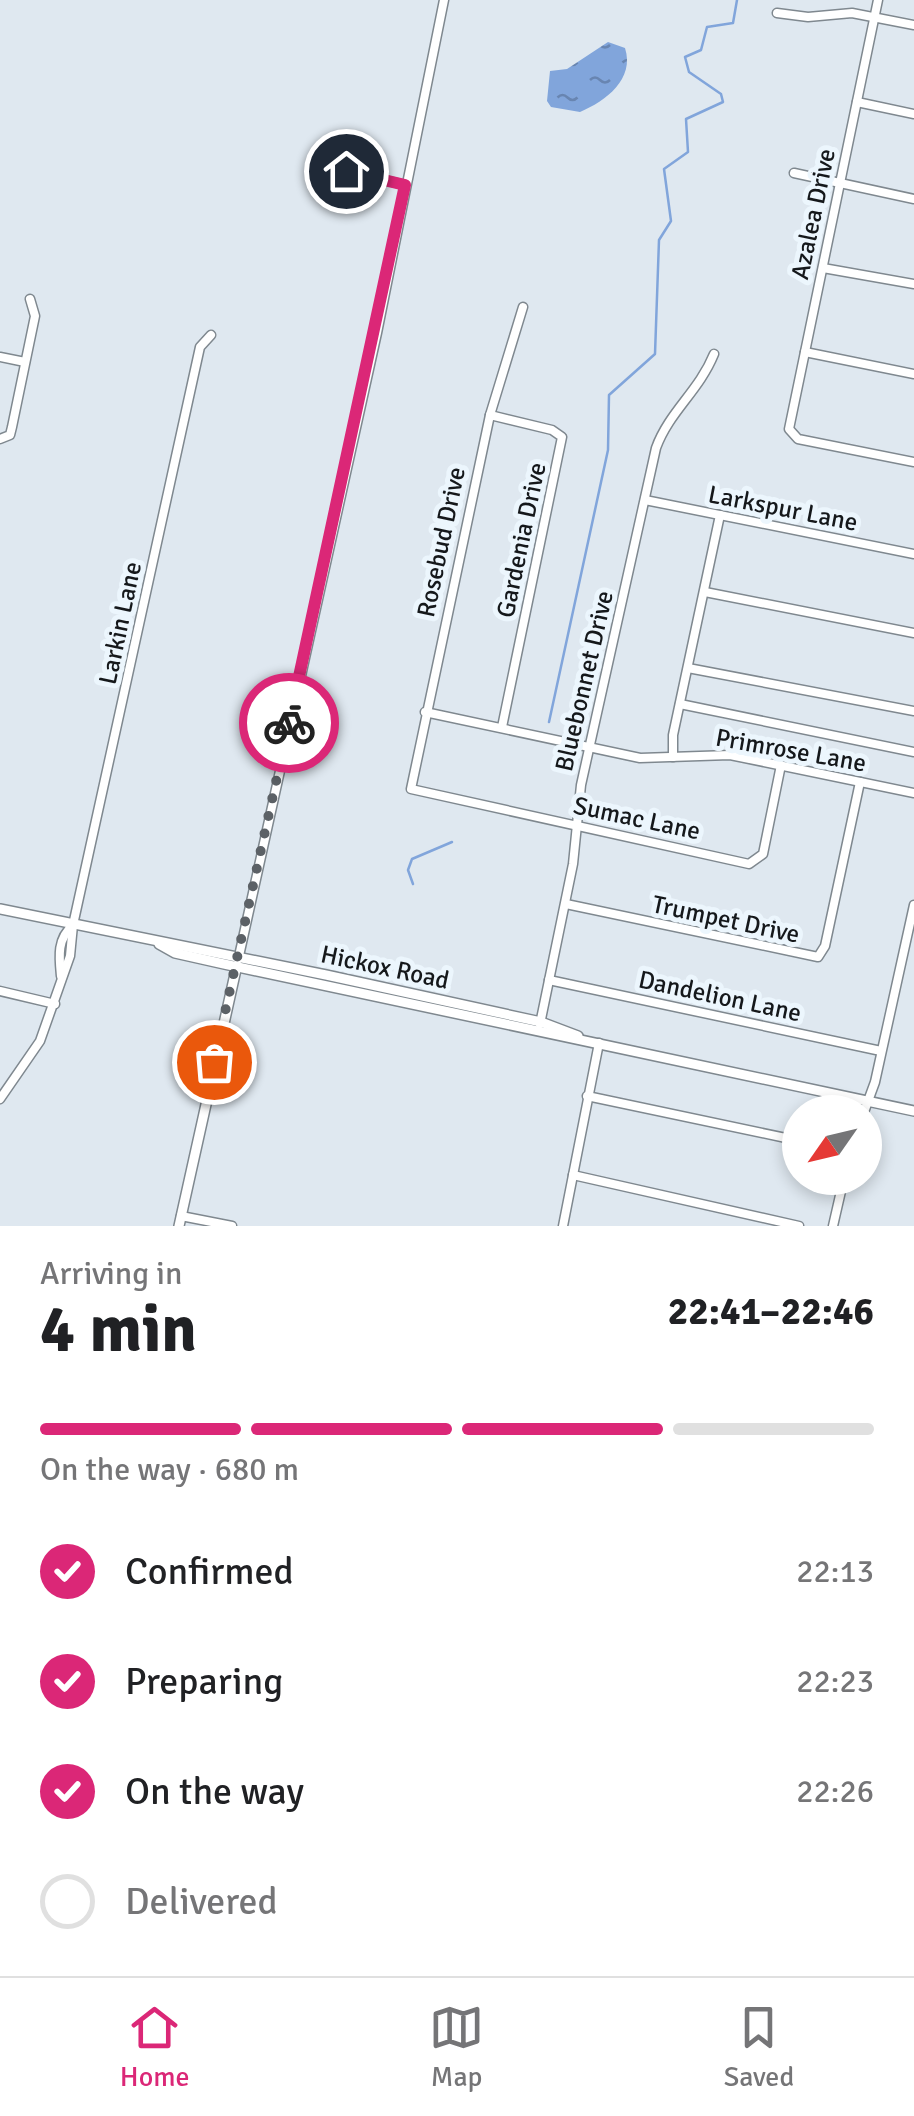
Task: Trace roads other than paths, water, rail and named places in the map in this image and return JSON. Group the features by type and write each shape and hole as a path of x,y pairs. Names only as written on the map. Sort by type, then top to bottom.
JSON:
{"street":[{"path":"232,1226 180,1221 444,0"},
{"name":"Azalea Drive","path":"878,0 790,415 791,436 914,462"},
{"path":"778,13 874,17 914,25"},
{"path":"856,102 914,114"},
{"path":"346,171 405,185"},
{"path":"794,174 914,199"},
{"path":"823,268 914,284"},
{"path":"3,438 35,316 30,299"},
{"name":"Rosebud Drive","path":"411,788 490,414 523,307"},
{"name":"Larkin Lane","path":"0,1098 40,1041 55,1004 62,978 58,953 64,933 73,925 200,347 211,335"},
{"path":"804,352 914,374"},
{"name":"Bluebonnet Drive","path":"539,1028 566,904 588,748 662,433 696,392 714,354"},
{"path":"0,356 26,362"},
{"name":"Gardenia Drive","path":"490,414 560,433 562,442 502,727"},
{"name":"Larkspur Lane","path":"645,500 914,554"},
{"path":"672,757 720,516"},
{"path":"706,592 914,633"},
{"path":"688,668 914,711"},
{"path":"680,704 914,752"},
{"name":"Primrose Lane","path":"425,712 640,758 730,755 914,792"},
{"name":"Sumac Lane","path":"411,788 756,862 763,854 781,765"},
{"name":"Trumpet Drive","path":"566,904 818,957 824,946 860,782"},
{"path":"871,1095 914,905"},
{"name":"Hickox Road","path":"0,909 159,944 174,953 238,961 388,994 466,1006 599,1043 842,1095"},
{"name":"Dandelion Lane","path":"550,980 882,1051"},
{"path":"0,991 55,1004"},
{"name":"Hickox Road","path":"388,994 401,1002 539,1028"},
{"path":"401,1002 458,1012 466,1006"},
{"path":"563,1226 599,1043"},
{"path":"587,1096 782,1138"},
{"name":"Hickox Road","path":"882,1104 914,1111"},
{"path":"573,1175 799,1226"},
{"path":"834,1226 840,1195"}],"water":[{"path":"608,42 625,48 627,59 616,88 580,112 551,107 547,101 550,71 567,69"}],"waterway":[{"path":"549,722 608,450 609,395 655,354 659,240 671,221 664,169 688,152 686,119 723,102 721,94 689,72 685,57 701,50 707,27 733,23 737,0"},
{"path":"413,884 408,870 412,859 452,842"}]}
